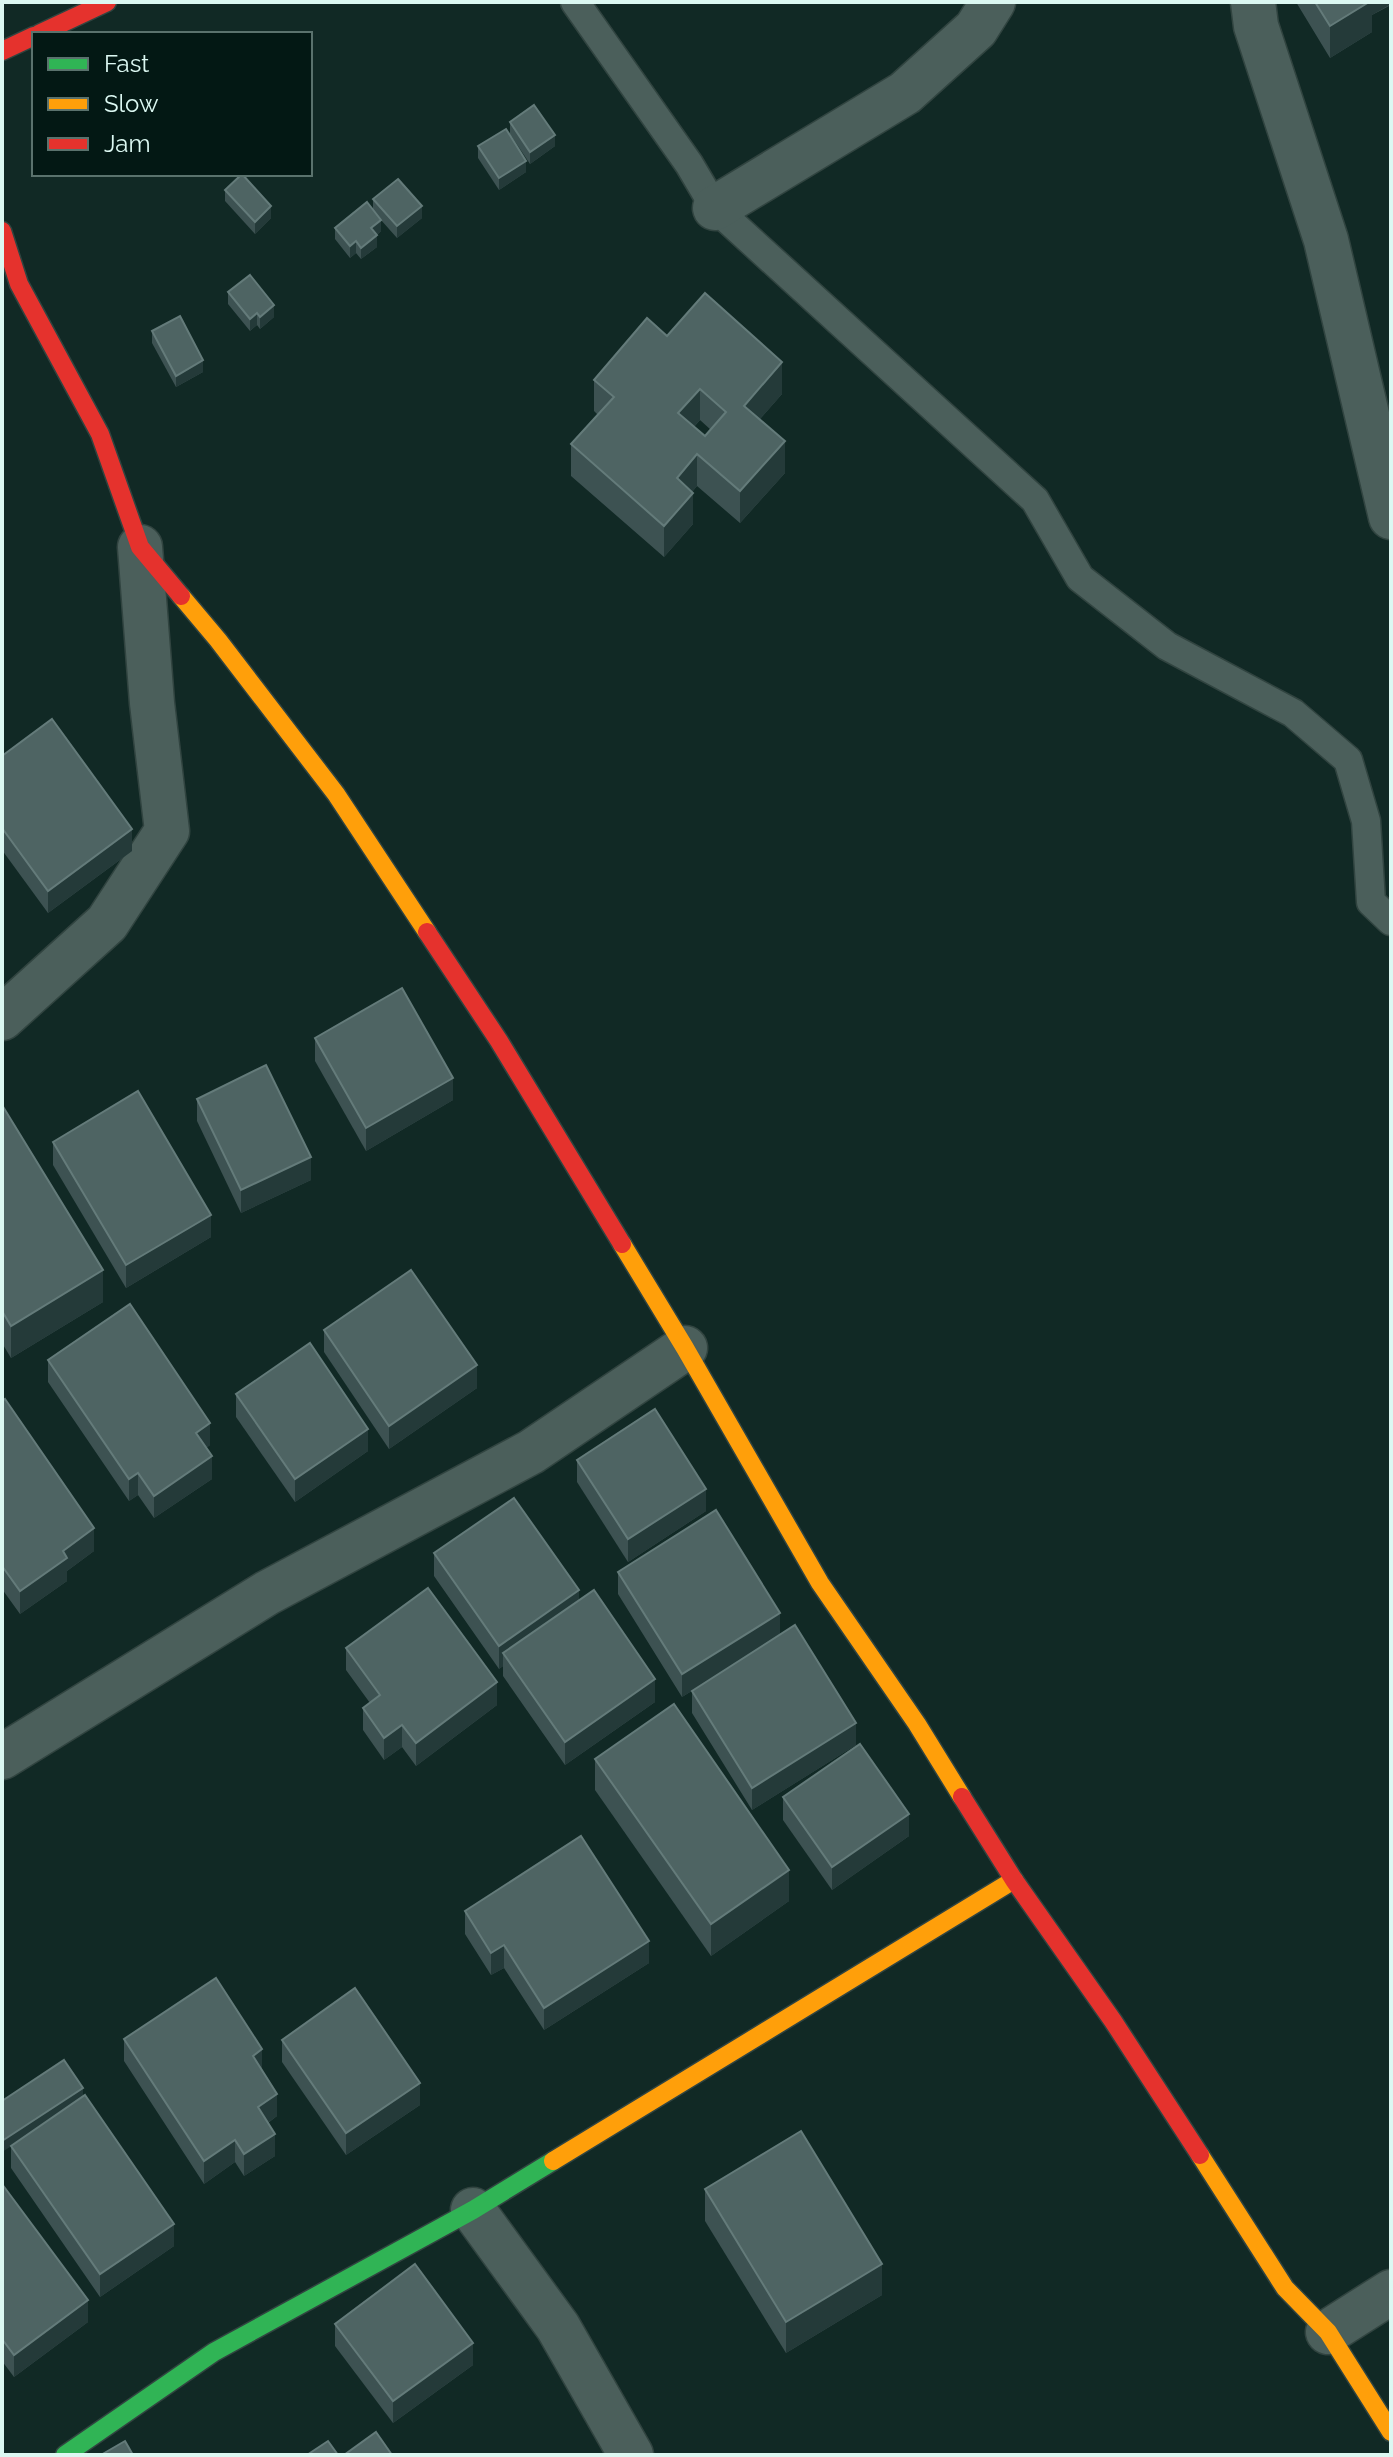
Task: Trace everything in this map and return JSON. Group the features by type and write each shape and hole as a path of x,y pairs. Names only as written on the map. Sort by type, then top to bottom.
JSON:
{"street":[{"path":"42,32 107,2"},
{"path":"715,208 905,93 976,29 993,2"},
{"path":"1253,2 1256,26 1326,240 1391,517"},
{"path":"2,51 32,37"},
{"path":"2,231 19,284 100,434 140,547 152,703 167,831 107,923 2,1018"},
{"path":"140,547 218,640 336,794 499,1041 685,1348 820,1583 917,1724 1014,1880 1113,2021 1285,2288 1328,2332 1391,2432"},
{"path":"2,1757 267,1593 531,1452 685,1348"},
{"path":"65,2455 214,2352 473,2210 1014,1880"},
{"path":"473,2210 558,2327 631,2455"},
{"path":"1328,2332 1391,2292"}],"lane":[{"path":"575,2 689,164 715,208 1035,500 1080,578 1167,646 1293,713 1348,760 1366,821 1371,902 1391,921"}],"building":[{"path":"1315,2 1369,2 1330,26"},
{"path":"534,105 555,135 530,152 510,122"},
{"path":"506,129 526,161 499,178 478,146"},
{"path":"244,176 271,206 255,222 225,190"},
{"path":"398,179 422,206 397,226 373,199"},
{"path":"367,202 381,220 371,228 377,235 361,248 356,241 350,246 335,228"},
{"path":"250,275 274,305 260,317 257,313 250,319 228,292"},
{"path":"705,293 782,362 744,406 785,441 740,491 697,454 677,478 693,493 664,526 571,444 614,397 594,380 647,318 667,336","holes":["700,389 726,412 705,436 678,413"]},
{"path":"180,316 203,360 176,376 152,331"},
{"path":"52,719 132,829 48,891 2,828 2,756"},
{"path":"402,988 453,1078 366,1128 315,1038"},
{"path":"266,1065 311,1157 241,1190 197,1099"},
{"path":"138,1091 211,1215 126,1265 53,1142"},
{"path":"2,1105 103,1270 11,1326 2,1311"},
{"path":"411,1270 477,1365 389,1426 324,1330"},
{"path":"130,1304 210,1423 196,1433 212,1456 154,1496 138,1473 129,1479 48,1360"},
{"path":"310,1343 368,1429 295,1479 236,1394"},
{"path":"5,1399 94,1528 63,1551 67,1558 20,1591 2,1566 2,1401"},
{"path":"655,1409 706,1489 628,1539 577,1460"},
{"path":"514,1498 579,1590 499,1646 434,1553"},
{"path":"716,1510 780,1613 682,1674 618,1572"},
{"path":"428,1588 497,1682 416,1743 402,1725 384,1738 363,1708 380,1695 346,1648"},
{"path":"594,1590 655,1679 565,1742 503,1653"},
{"path":"795,1625 856,1723 752,1788 692,1691"},
{"path":"674,1704 789,1870 711,1924 595,1759"},
{"path":"860,1744 909,1814 832,1867 783,1797"},
{"path":"581,1836 649,1941 544,2008 504,1945 491,1953 465,1911"},
{"path":"216,1978 262,2049 253,2056 277,2094 258,2107 275,2134 244,2154 235,2140 204,2161 124,2039"},
{"path":"355,1988 420,2083 346,2133 282,2040"},
{"path":"64,2060 83,2088 2,2141 2,2101"},
{"path":"85,2095 174,2224 100,2274 11,2146"},
{"path":"801,2131 882,2264 786,2322 705,2189"},
{"path":"2,2184 88,2300 14,2355 2,2339"},
{"path":"415,2264 473,2343 393,2401 335,2324"},
{"path":"376,2432 392,2455 344,2455"},
{"path":"125,2441 133,2455 101,2455"},
{"path":"328,2441 338,2455 307,2455"}],"traffic: fast":[{"path":"65,2455 214,2352 473,2210 553,2161"}],"traffic: slow":[{"path":"181,596 336,794 427,932"},
{"path":"622,1244 820,1583 917,1724 962,1797"},
{"path":"553,2161 1014,1880"},
{"path":"1200,2155 1285,2288 1328,2332 1391,2432"}],"traffic: jam":[{"path":"43,32 107,2"},
{"path":"2,51 32,37"},
{"path":"2,231 19,284 100,434 140,547 181,596"},
{"path":"427,932 499,1041 622,1244"},
{"path":"962,1797 1014,1880 1113,2021 1200,2155"}]}
